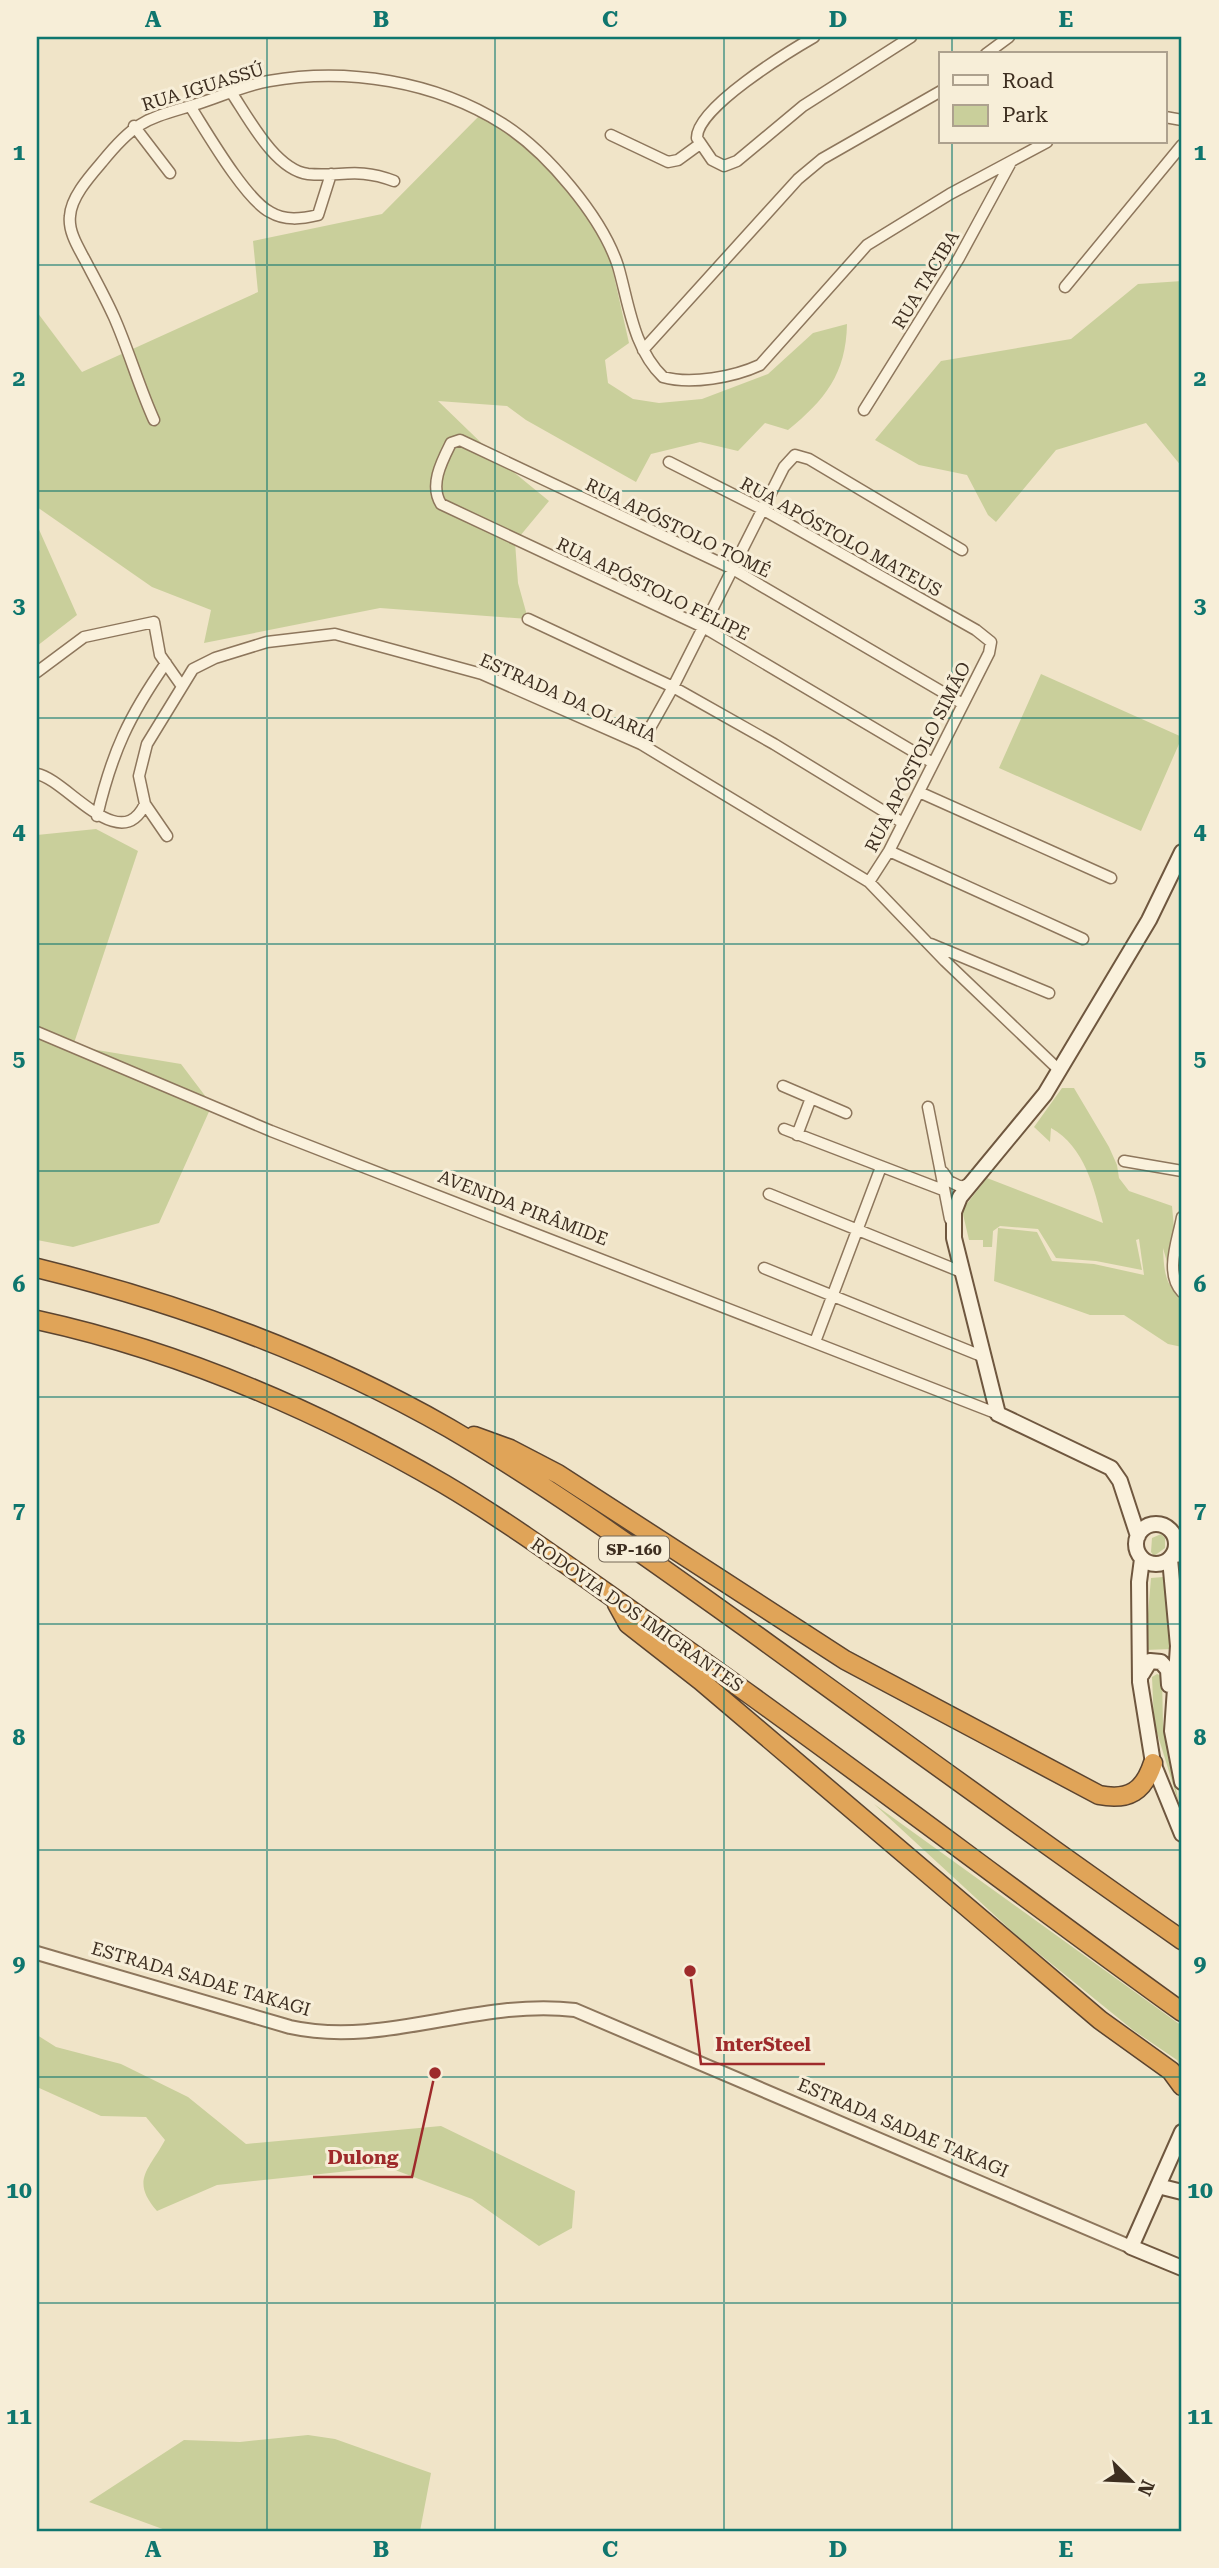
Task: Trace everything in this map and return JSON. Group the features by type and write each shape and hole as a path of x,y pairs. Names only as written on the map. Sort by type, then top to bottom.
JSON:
{"highway":[{"name":"SP-160","path":"37,1268 112,1287 264,1339 358,1382 448,1428 614,1534 1179,1938"},
{"name":"RODOVIA DOS IMIGRANTES","path":"37,1320 99,1335 185,1363 349,1434 445,1485 612,1597 852,1768 1182,2012"},
{"path":"448,1428 488,1440 534,1461 845,1660 1099,1795 1124,1796 1140,1788 1147,1780 1153,1763"},
{"path":"612,1597 628,1624 701,1681 1089,2011 1171,2071 1182,2086"}],"main road":[{"path":"1182,852 1149,920 1059,1070 1018,1129 968,1184 956,1205 953,1228 998,1413 1111,1468 1120,1481 1131,1510 1138,1536 1136,1546 1142,1559 1139,1582 1140,1682 1153,1763 1182,1834"},
{"path":"1131,1510 1150,1525 1164,1526 1179,1540 1175,1557 1178,1646 1172,1731"},
{"path":"1138,1536 1150,1525"},
{"path":"1142,1559 1158,1564 1175,1557"},
{"path":"1140,1682 1145,1664 1155,1660 1165,1665 1172,1731 1182,1782"},
{"path":"1131,2247 1182,2132"},
{"path":"1158,2186 1182,2192"},
{"name":"ESTRADA SADAE TAKAGI","path":"1131,2247 1182,2268"}],"street":[{"path":"814,37 710,112 697,132 700,144 721,165 737,161 803,106 911,37"},
{"path":"989,52 1009,37"},
{"name":"RUA IGUASSÚ","path":"154,421 115,318 69,225 70,211 84,187 134,125 267,82 313,76 390,81 459,102 505,125 571,186 605,236 643,350"},
{"path":"232,92 259,134 283,162 306,174 353,171 394,181"},
{"path":"939,93 822,159 798,179 643,350 656,370 672,380 745,372 760,365 867,245 950,194 1043,144"},
{"path":"190,106 249,191 268,211 298,219 318,215 331,174"},
{"path":"134,125 170,173"},
{"path":"611,135 668,162 678,160 700,144"},
{"path":"1065,287 1089,254 1182,145"},
{"name":"RUA TACIBA","path":"864,410 959,258 1010,163"},
{"name":"RUA APÓSTOLO TOMÉ","path":"435,489 441,464 451,443 460,440 732,568 963,705"},
{"path":"641,744 673,687 784,467 795,455 809,459 962,550"},
{"name":"RUA APÓSTOLO MATEUS","path":"669,462 762,509 976,630 992,645"},
{"name":"RUA APÓSTOLO FELIPE","path":"435,489 440,504 703,626 933,763"},
{"path":"528,619 673,687 775,744 903,823"},
{"path":"37,672 84,637 154,622 160,655 181,685"},
{"name":"ESTRADA DA OLARIA","path":"167,836 145,804 139,776 143,755 181,685 193,669 215,658 267,642 335,634 482,674 641,744 869,882 1059,1070"},
{"name":"RUA APÓSTOLO SIMÃO","path":"869,882 889,851 992,645"},
{"path":"97,816 119,739 138,704 166,663"},
{"path":"37,774 61,784 97,816 126,821 140,815 145,804"},
{"path":"919,792 1111,878"},
{"path":"889,851 1083,939"},
{"path":"928,942 1049,993"},
{"name":"AVENIDA PIRÂMIDE","path":"37,1032 271,1131 998,1413"},
{"path":"783,1086 846,1113"},
{"path":"797,1135 811,1098"},
{"path":"928,1107 943,1190 953,1228"},
{"path":"784,1129 943,1190"},
{"path":"1124,1161 1182,1171"},
{"path":"815,1342 881,1167"},
{"path":"941,1169 954,1185 961,1188 968,1184"},
{"path":"769,1194 964,1273"},
{"path":"1182,1217 1173,1267 1174,1278 1182,1292"},
{"path":"764,1268 984,1357"},
{"name":"ESTRADA SADAE TAKAGI","path":"37,1952 290,2027 328,2034 371,2032 509,2009 575,2010 1131,2247"}],"green space":[{"path":"483,112 540,157 605,236 629,343 605,360 608,383 633,399 659,403 702,399 768,374 813,333 847,324 846,342 838,372 813,408 788,430 765,423 738,451 700,442 651,454 636,482 526,420 507,406 438,401 500,461 549,501 515,542 518,583 528,619 380,608 204,643 211,610 152,587 37,507 37,312 82,372 258,292 253,241 382,214"},
{"path":"1182,281 1182,467 1146,423 1056,450 996,522 988,515 967,475 919,465 875,440 941,361 1071,339 1138,284"},
{"path":"37,525 77,615 37,646"},
{"path":"1041,674 1182,737 1141,831 999,768"},
{"path":"96,829 138,851 73,1046 181,1064 212,1105 159,1223 73,1247 37,1240 37,835"},
{"path":"1062,1088 1074,1088 1109,1147 1119,1178 1129,1191 1172,1206 1174,1228 1167,1262 1163,1248 1164,1263 1168,1282 1182,1298 1182,1347 1168,1344 1124,1315 1090,1315 994,1281 998,1228 1037,1232 1052,1261 1094,1264 1144,1275 1139,1239 1136,1240 1142,1270 1096,1261 1056,1258 1038,1229 1000,1226 993,1231 992,1247 983,1247 983,1240 969,1240 962,1210 987,1178 1103,1223 1096,1196 1080,1157 1063,1136 1051,1128 1050,1142 1034,1127"},
{"path":"1161,1534 1165,1538 1165,1548 1154,1556 1151,1552 1152,1538"},
{"path":"1163,1577 1172,1649 1145,1650 1151,1578"},
{"path":"1157,1674 1162,1676 1163,1724 1179,1804 1154,1723 1152,1677"},
{"path":"874,1804 1182,2026 1182,2069 1177,2060 1133,2030 1016,1935"},
{"path":"37,2035 56,2047 121,2064 188,2097 246,2144 441,2126 575,2191 572,2228 539,2246 472,2199 387,2167 217,2185 157,2211 149,2200 143,2183 148,2167 165,2140 146,2117 101,2116 37,2087"},
{"path":"308,2435 335,2439 431,2473 420,2531 168,2531 89,2502 184,2440 240,2442"}],"place":[{"name":"InterSteel","path":"690,1971"},
{"name":"Dulong","path":"435,2073"}]}
